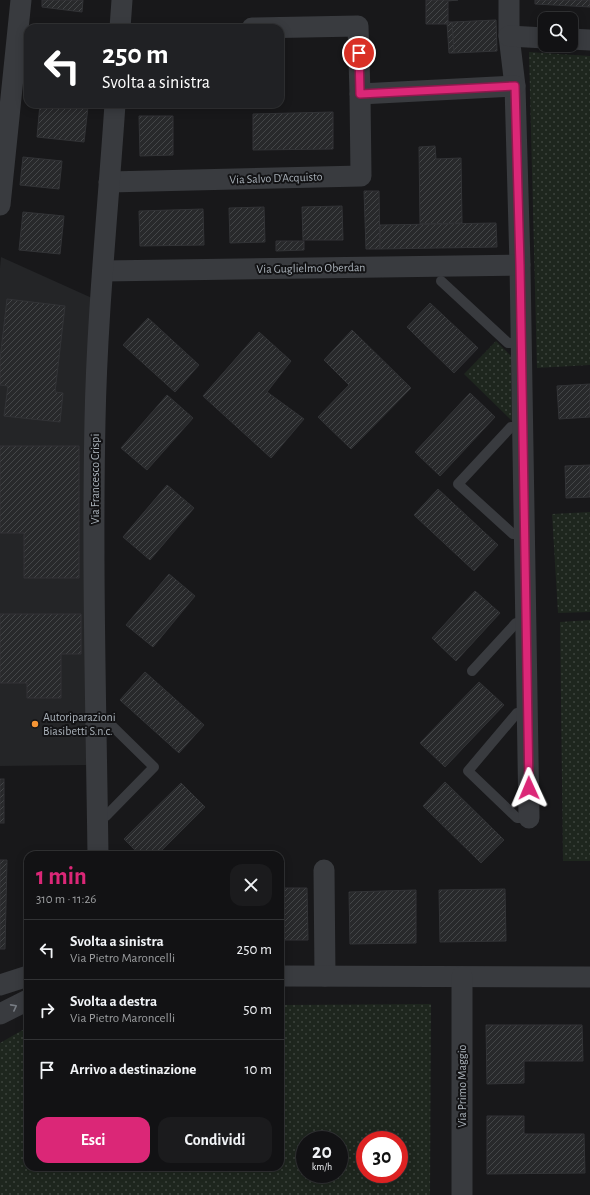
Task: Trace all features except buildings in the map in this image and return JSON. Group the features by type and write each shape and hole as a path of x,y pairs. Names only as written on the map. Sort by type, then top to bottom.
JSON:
{"street":[{"path":"0,205 21,0"},
{"path":"120,24 122,0"},
{"path":"508,0 509,36 515,86 520,265 529,818"},
{"path":"284,27 358,26 360,94 515,86"},
{"path":"509,36 538,38"},
{"path":"578,39 590,40"},
{"name":"Via Salvo D'Acquisto","path":"109,182 361,176 360,94"},
{"name":"Via Francesco Crispi","path":"98,851 94,522 95,421 98,331 115,108"},
{"name":"Via Guglielmo Oberdan","path":"102,271 520,265"},
{"path":"324,870 325,976"},
{"path":"284,976 590,977"},
{"path":"0,985 24,977"},
{"name":"Via Primo Maggio","path":"462,977 462,1195"},
{"path":"0,1014 24,1002"}],"lane":[{"path":"441,281 508,343 522,343"},
{"path":"523,427 511,427 458,484 513,534 525,534"},
{"path":"472,671 516,624 526,624"},
{"path":"528,712 517,713 468,771 517,818 529,818"},
{"path":"96,720 105,719 154,767 106,816 98,815"}],"shaded area":[{"path":"529,52 590,56 590,365 537,368"},
{"path":"1,257 92,298 86,765 0,766"},
{"path":"496,341 511,356 512,421 464,374"},
{"path":"590,512 590,612 558,613 552,514"},
{"path":"590,620 590,861 563,861 560,622"},
{"path":"431,1004 430,1195 0,1195 0,1043 24,1029 24,1171 284,1171 284,1005"}],"place":[{"name":"Autoriparazioni Biasibetti S.n.c.","path":"35,724"}],"route":[{"path":"359,53 360,94 515,86 520,265 529,788"}]}
